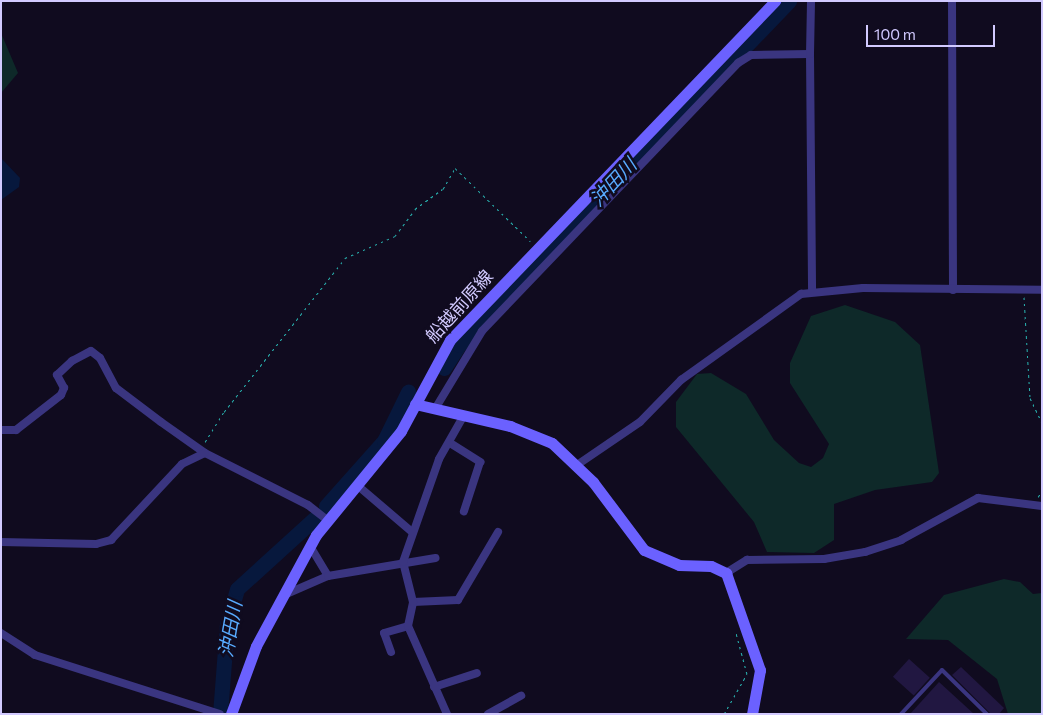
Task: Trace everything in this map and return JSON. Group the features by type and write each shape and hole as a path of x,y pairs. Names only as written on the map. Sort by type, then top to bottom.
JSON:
{"main road":[{"name":"船越前原線","path":"231,714 256,646 310,546 326,519 357,486 401,431 450,340 775,1"},
{"path":"415,404 463,418 530,433 552,443 577,465 644,550 679,565 711,566 726,573 757,655 759,685 752,714"}],"street":[{"path":"811,1 812,291"},
{"path":"952,1 953,290"},
{"path":"435,409 482,331 738,63 751,55 810,54"},
{"path":"577,465 640,422 681,380 765,316 812,291 1042,290"},
{"path":"1,430 16,430 61,395 64,388 58,375 72,361 91,351 100,358 116,388 203,451 308,505 326,519"},
{"path":"447,714 408,626 413,602 402,562 439,459 450,444 463,418"},
{"path":"450,444 480,462 464,511"},
{"path":"1,542 96,544 111,540 182,464 203,451"},
{"path":"357,486 412,532"},
{"path":"726,573 747,560 824,559 865,552 901,540 978,498 999,504 1013,499 1039,504"},
{"path":"413,602 458,600 483,552 496,542 498,532"},
{"path":"310,546 328,576"},
{"path":"284,595 328,576 402,562 436,558"},
{"path":"391,652 384,633 408,626"},
{"path":"1,633 35,655 217,713"},
{"path":"434,687 477,673"},
{"path":"488,714 521,696"}],"lane":[{"path":"901,714 942,670 988,714"}],"path":[{"path":"203,451 224,412 345,258 395,236 415,209 443,189 455,168 537,248"},
{"path":"1023,291 1030,398 1042,424"},
{"path":"1039,504 1042,491"},
{"path":"724,714 746,674 734,626"}],"green space":[{"path":"1,33 18,73 1,93"},
{"path":"845,305 895,322 920,345 939,473 932,482 875,490 834,504 834,540 814,553 767,552 754,522 676,427 676,402 697,374 711,373 746,394 774,440 799,463 811,467 823,458 829,444 790,383 790,363 811,316"},
{"path":"1004,579 1020,582 1033,594 1042,593 1042,714 1008,714 997,679 948,640 906,639 944,595"}],"water":[{"path":"1,158 20,178 19,187 1,200"}],"building":[{"path":"909,659 930,678 914,696 893,677"},
{"path":"961,667 1004,708 999,714 991,714 952,675"},
{"path":"939,682 974,714 910,714"}],"waterway":[{"name":"沖田川","path":"444,368 459,345 789,1"},
{"name":"沖田川","path":"326,506 384,441 408,392"},
{"name":"沖田川","path":"220,714 227,624 237,589 315,518"}]}
